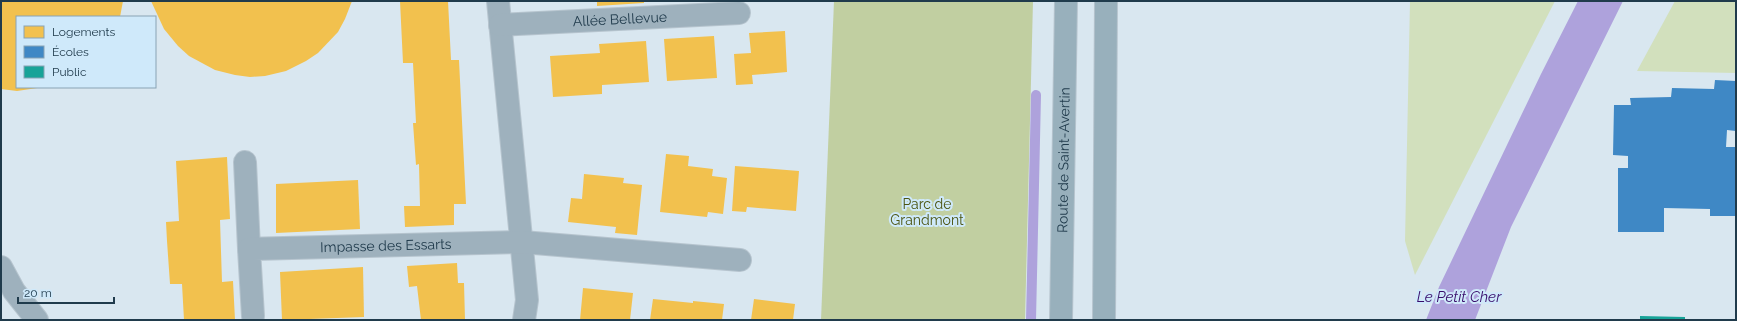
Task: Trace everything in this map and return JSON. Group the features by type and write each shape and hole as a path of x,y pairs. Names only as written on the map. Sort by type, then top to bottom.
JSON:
{"main road":[{"name":"Route de Saint-Avertin","path":"1061,320 1066,1"},
{"path":"1104,320 1106,1"}],"street":[{"path":"498,1 527,300 524,320"},
{"name":"Allée Bellevue","path":"500,25 739,13"},
{"path":"246,162 253,316"},
{"path":"522,242 740,260"},
{"name":"Impasse des Essarts","path":"249,249 522,242"},
{"path":"1,267 14,291 37,320"}],"green space":[{"name":"Parc de Grandmont","path":"834,1 1033,1 1025,320 821,320"},
{"path":"1410,1 1555,1 1415,275 1405,241"},
{"path":"1675,1 1736,1 1736,73 1637,71"}],"water":[{"name":"Le Petit Cher","path":"1578,1 1623,1 1511,227 1475,320 1426,320 1439,287 1541,74"}],"building: Logements":[{"path":"1,1 123,1 120,16 16,16 16,88 37,88 17,91 1,89"},
{"path":"151,1 352,1 338,32 318,53 286,71 265,76 250,77 215,70 189,56 178,46 164,29"},
{"path":"400,1 448,1 451,60 459,60 466,204 454,204 454,225 405,227 404,206 420,206 419,164 416,165 413,123 416,123 413,63 403,63"},
{"path":"597,1 644,1 644,3 597,6"},
{"path":"785,31 787,72 752,75 753,84 736,85 734,54 751,53 749,33"},
{"path":"714,36 717,78 667,81 664,39"},
{"path":"646,41 649,82 602,85 602,94 553,97 550,56 600,53 599,44"},
{"path":"666,154 689,156 688,166 713,169 712,176 727,178 723,214 708,212 707,217 660,212"},
{"path":"227,157 230,219 220,220 222,282 233,281 235,320 184,320 182,284 170,284 166,222 179,221 176,161"},
{"path":"735,166 799,171 796,211 747,207 746,212 732,211"},
{"path":"584,174 624,178 623,183 642,185 637,235 615,233 616,227 568,222 571,198 582,199"},
{"path":"358,180 360,229 276,233 276,184"},
{"path":"457,263 458,283 464,283 465,320 421,320 417,286 409,287 407,266"},
{"path":"363,267 364,317 282,320 280,272"},
{"path":"583,288 633,293 630,320 580,320"},
{"path":"653,299 724,304 722,320 650,320"},
{"path":"754,299 795,304 793,320 751,320"}],"building: Écoles":[{"path":"1715,80 1736,81 1736,131 1727,130 1726,147 1736,147 1736,216 1710,216 1710,209 1664,208 1664,232 1618,232 1618,168 1628,168 1628,156 1613,155 1614,105 1631,105 1630,98 1671,97 1672,88 1714,89"}],"building: Public":[{"path":"1640,316 1685,317 1685,320 1640,320"}],"waterway":[{"path":"1031,320 1036,95"}]}
